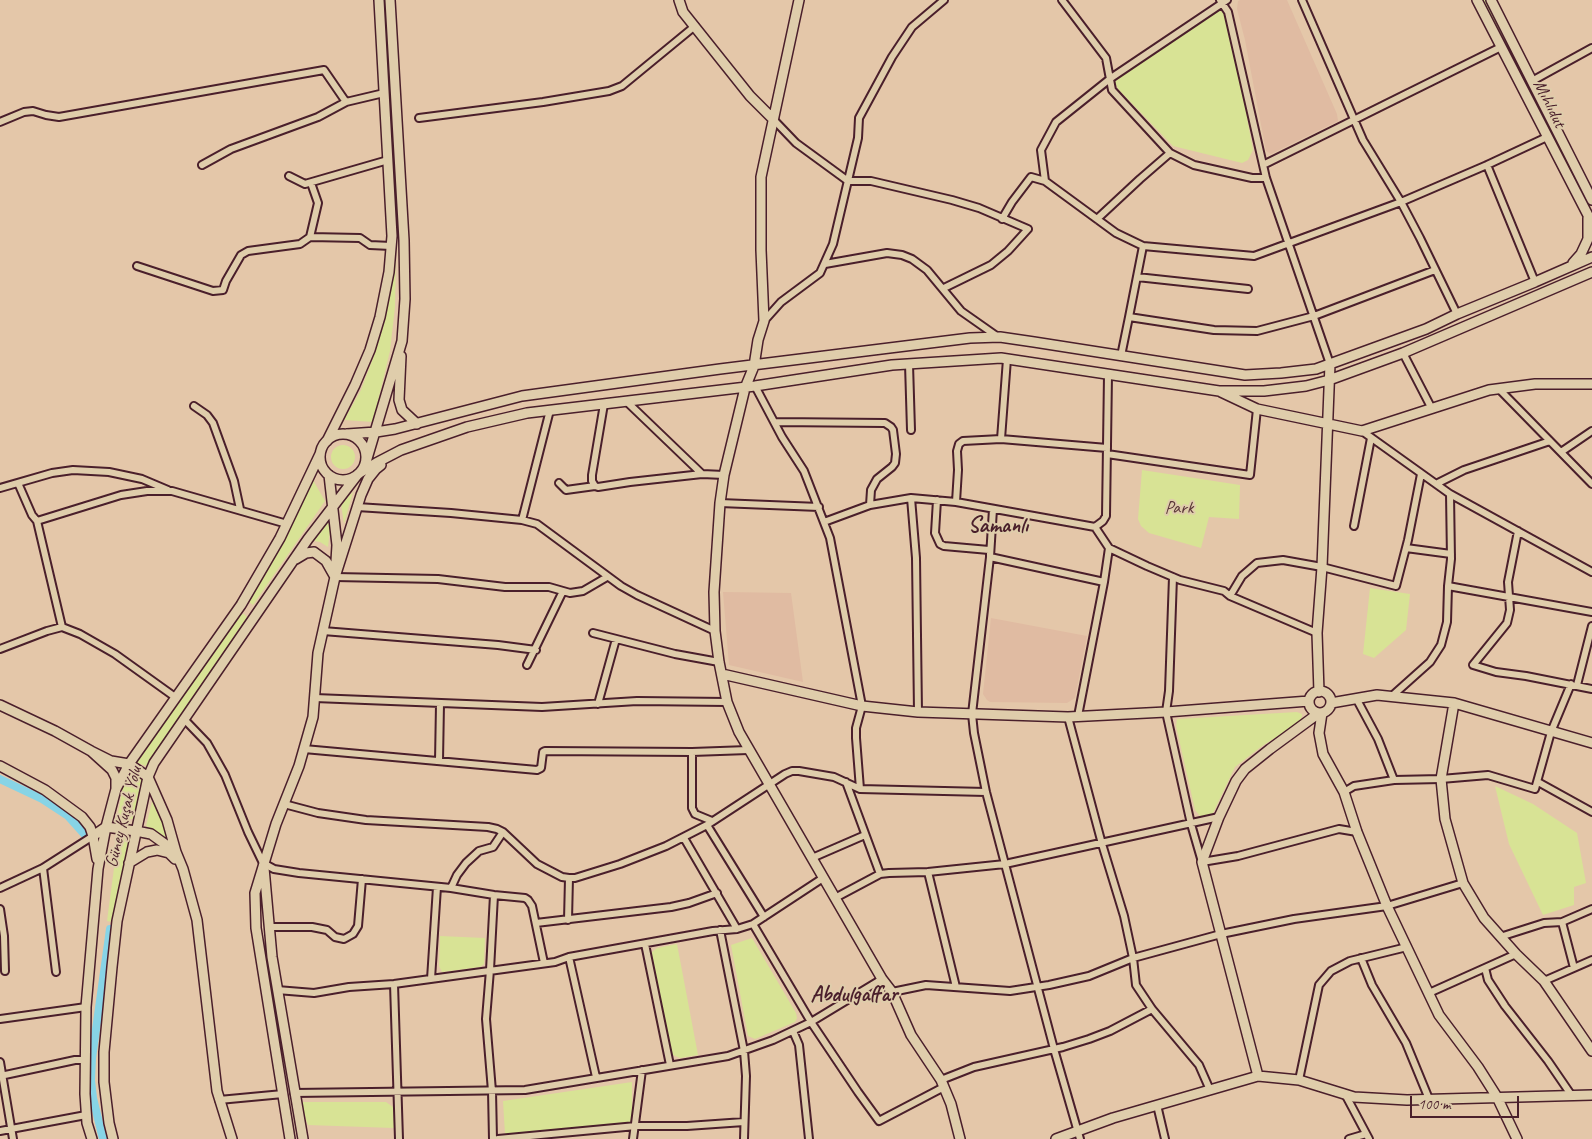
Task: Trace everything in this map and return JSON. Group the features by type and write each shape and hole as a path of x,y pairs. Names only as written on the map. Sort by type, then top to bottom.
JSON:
{"main road":[{"path":"327,441 355,386 370,350 380,317 389,272 391,246 388,160 379,0"},
{"path":"390,0 404,240 405,300 399,400 402,410 417,424"},
{"path":"679,0 683,12 750,96 773,120"},
{"path":"799,0 761,177 761,250 764,321 758,340 754,366 744,388 724,475 720,503 714,592 715,631 719,662 727,702 748,750 882,979 892,992 911,1035 943,1084 951,1104 960,1139"},
{"name":"Mıhlıdut","path":"1477,0 1592,223"},
{"name":"Mıhlıdut","path":"1491,0 1592,200"},
{"path":"1570,267 1581,254 1588,239 1587,213"},
{"path":"336,577 337,545 329,475 321,462 320,454 322,447 333,436 376,432 417,424 522,396 710,370 970,338 1000,337 1246,375 1281,374 1316,369 1426,329 1592,257"},
{"path":"329,475 343,480 402,450 467,427 527,413 626,400 744,388 892,364 1007,359 1219,391 1264,391 1306,386 1329,380 1403,353 1592,272"},
{"path":"358,474 366,462 376,432 402,341"},
{"path":"1319,692 1318,633 1330,364"},
{"path":"1219,391 1257,409 1362,431 1489,390 1536,384 1592,385"},
{"path":"347,434 354,436 364,447 366,462"},
{"path":"290,1139 256,928 255,893 263,863 304,749 313,717 318,653 322,631 357,508 368,479 376,469 402,450"},
{"name":"Güney Kuşak Yolu","path":"86,1007 98,869 116,789 129,764 241,605 287,524 320,454"},
{"name":"Güney Kuşak Yolu","path":"113,1139 108,1123 104,1082 104,1052 117,921 148,777 154,763 293,561 358,474"},
{"path":"293,561 306,553 314,552 326,561 336,577"},
{"path":"241,605 255,616"},
{"path":"722,674 862,706 918,712 1073,716 1166,712 1310,701"},
{"path":"1258,1076 1202,862 1236,780 1245,769 1270,749 1328,710 1331,703 1329,696 1319,692 1313,695 1310,701 1311,708 1321,713"},
{"path":"1331,703 1377,695 1454,703 1592,743"},
{"path":"1454,703 1441,779 1445,820 1463,883 1484,918 1516,954 1544,981 1592,1051"},
{"path":"0,705 55,731 110,761 129,764 148,777 167,820 197,920 219,1100 232,1139"},
{"path":"1321,713 1319,733 1323,754 1344,792 1357,832 1387,906 1439,1015 1478,1067 1497,1097 1517,1139"},
{"path":"91,751 112,770 116,778 116,789"},
{"path":"0,766 45,790 82,817 90,827 93,836 98,869"},
{"path":"93,836 106,827 136,831 151,834 176,852"},
{"path":"129,863 147,852 157,850 169,853 183,869"},
{"path":"263,863 277,990 303,1139"},
{"path":"86,1007 86,1115 92,1139"},
{"path":"1056,1139 1079,1135 1113,1118 1258,1076 1299,1080 1354,1097 1407,1100 1592,1095"}],"street":[{"path":"764,321 782,302 820,273 833,244 858,138 859,118 872,91 912,27 944,0"},
{"path":"1062,0 1106,58 1112,90 1170,153 1194,165 1252,178 1266,178"},
{"path":"1302,0 1363,140 1401,202 1457,314"},
{"path":"1045,181 1041,150 1056,122 1111,78 1223,1 1228,12 1266,178 1330,364"},
{"path":"419,118 543,102 609,91 622,86 694,26"},
{"path":"1263,165 1501,47"},
{"path":"1532,81 1592,48"},
{"path":"0,122 24,112 33,111 46,116 59,117 324,70 346,102"},
{"path":"202,166 231,149 318,117 346,102 384,92"},
{"path":"773,120 796,144 848,181 871,181 894,185 913,192 970,206 1028,230 1008,252 991,265 944,288"},
{"path":"1002,219 1031,177 1045,181 1116,233 1143,246 1254,256 1401,202 1487,166 1546,136"},
{"path":"1097,219 1170,153"},
{"path":"289,176 305,184 388,160"},
{"path":"1487,166 1535,282"},
{"path":"310,237 318,203 311,183"},
{"path":"137,266 213,291 223,290 241,255 248,251 300,244 310,237 360,238 370,244 391,246"},
{"path":"1121,356 1143,246"},
{"path":"825,264 887,253 902,255 912,259 927,270 944,288 961,311 1000,337"},
{"path":"1128,317 1214,330 1258,331 1314,316 1435,270"},
{"path":"1137,277 1248,290"},
{"path":"1403,353 1432,409"},
{"path":"1001,439 1007,359"},
{"path":"909,364 911,430"},
{"path":"1095,527 1106,516 1108,375"},
{"path":"755,386 782,437 804,471 819,507 833,550 862,706 856,728 860,789"},
{"path":"1499,389 1592,484"},
{"path":"626,400 702,474"},
{"path":"595,486 592,476 604,404"},
{"path":"194,406 207,415 213,423 234,481 240,509"},
{"path":"956,502 957,451 959,444 969,440 1001,439 1107,451 1250,475 1257,409"},
{"path":"522,520 550,410"},
{"path":"774,422 885,423 892,427 896,454 895,463 877,478 871,490 870,505"},
{"path":"1362,431 1450,494 1592,572"},
{"path":"1561,452 1592,431"},
{"path":"1354,526 1371,438"},
{"path":"1436,484 1464,470 1550,442"},
{"path":"0,488 52,473 73,470 109,472 142,479 172,491 287,524"},
{"path":"559,483 566,490 702,474 724,475"},
{"path":"1230,596 1242,576 1257,562 1283,560 1322,567 1396,586 1421,474"},
{"path":"18,483 32,515 37,521 62,627"},
{"path":"37,521 121,495 172,491"},
{"path":"1392,696 1430,662 1441,645 1447,622 1451,554 1450,494"},
{"path":"911,498 916,558 918,712"},
{"path":"824,522 870,505 911,498 956,502 1095,527 1109,548 1173,577 1224,592 1318,633"},
{"path":"938,500 935,533 940,544 944,546 990,553 1104,582"},
{"path":"720,503 819,507"},
{"path":"357,508 451,513 522,520 544,528 607,577 637,595 715,631"},
{"path":"993,509 972,714 986,792 1054,1049 1079,1135"},
{"path":"1518,531 1508,582 1510,610 1507,623 1473,665 1496,672 1574,684 1592,689"},
{"path":"1109,548 1086,668 1073,716 1102,844 1124,916 1133,958 1136,985 1152,1008 1199,1065 1210,1090"},
{"path":"1406,548 1451,554"},
{"path":"336,577 438,579 504,587 549,587 570,593 583,591 607,577"},
{"path":"1173,577 1169,691 1166,712 1191,824 1202,862 1238,856 1339,829 1357,832"},
{"path":"1448,586 1592,612"},
{"path":"527,665 536,650 563,591"},
{"path":"1344,792 1354,786 1394,780 1488,775 1535,789 1551,732 1574,684 1592,626"},
{"path":"0,649 62,627 80,634 115,654 175,697"},
{"path":"322,631 498,645 536,650"},
{"path":"593,633 675,654 719,662"},
{"path":"598,704 616,639"},
{"path":"315,698 542,707 665,701 727,702"},
{"path":"1356,698 1378,739 1394,780"},
{"path":"439,761 440,704"},
{"path":"184,719 207,743 225,775 263,863 274,869 362,880 451,888 528,900 532,906 544,963"},
{"path":"304,749 537,770 541,768 543,752 545,751 692,752 748,750"},
{"path":"692,752 692,808 695,814 710,823 764,917"},
{"path":"284,804 318,813 366,820 488,827 503,832 537,864 562,877 575,878 620,864 684,838 785,774 799,771 834,777 860,789 986,792"},
{"path":"846,782 880,874"},
{"path":"1538,782 1592,812"},
{"path":"835,898 880,874 889,872 928,872 1005,864 1220,817"},
{"path":"451,888 457,875 466,863 478,851 493,847 503,832"},
{"path":"812,858 866,835"},
{"path":"0,888 43,868 93,836"},
{"path":"684,838 737,929"},
{"path":"43,868 56,972"},
{"path":"928,872 956,987"},
{"path":"568,878 568,920"},
{"path":"277,990 314,993 348,987 394,984 544,963 720,930 737,929 753,924 823,878"},
{"path":"269,927 312,927 327,930 335,937 344,939 353,934 358,926 362,880"},
{"path":"892,992 926,985 1010,991 1038,987 1089,976 1133,958 1221,934 1294,919 1387,906 1463,883"},
{"path":"431,979 438,887"},
{"path":"536,923 680,905 717,893"},
{"path":"493,1139 492,1091 486,1019 494,895"},
{"path":"1500,937 1544,924 1562,922 1592,908"},
{"path":"0,909 4,936 5,971"},
{"path":"1562,922 1574,968"},
{"path":"753,924 811,1022 879,1122 974,1068 1054,1049 1110,1031 1152,1008"},
{"path":"720,930 744,1051 746,1076 744,1139"},
{"path":"644,944 670,1065"},
{"path":"1299,1080 1319,985 1331,971 1350,961 1407,947"},
{"path":"1429,993 1516,954"},
{"path":"569,957 596,1077"},
{"path":"1361,958 1372,985 1406,1043 1429,1099"},
{"path":"1544,981 1592,960"},
{"path":"1485,968 1488,980 1505,1006 1548,1061 1572,1096"},
{"path":"294,1093 525,1090 728,1056 793,1031 811,1022 882,979"},
{"path":"394,984 399,1139"},
{"path":"0,1019 86,1007"},
{"path":"793,1031 799,1045 809,1139"},
{"path":"1,1076 75,1060 85,1060"},
{"path":"0,1062 13,1139"},
{"path":"633,1139 642,1070"},
{"path":"219,1100 283,1094"},
{"path":"1345,1094 1368,1136 1349,1139"},
{"path":"1157,1105 1165,1139"},
{"path":"0,1131 86,1115"},
{"path":"498,1139 636,1126 687,1126 744,1122"}],"shaded area":[{"path":"1287,0 1337,114 1338,121 1271,154 1266,151 1245,40 1237,9 1238,1"},
{"path":"723,592 791,593 803,682 729,665"},
{"path":"991,618 1087,636 1075,698 1067,703 990,702 987,700 983,694"}],"green space":[{"path":"1482,0 1486,0 1592,211 1591,211"},
{"path":"1219,10 1224,13 1232,37 1253,150 1248,160 1242,163 1173,146 1118,89 1115,82 1123,73"},
{"path":"396,256 395,307 390,351 373,422 344,420 361,390 376,350 385,315"},
{"path":"343,445 352,448 355,457 352,466 343,469 334,466 331,457 334,448"},
{"name":"Park","path":"1142,470 1240,485 1239,519 1209,517 1201,548 1149,533 1141,526 1138,519"},
{"path":"313,480 325,501 253,605 249,602"},
{"path":"353,492 344,524 341,504"},
{"path":"328,522 330,530 328,547 314,541"},
{"path":"1370,588 1410,594 1406,630 1374,658 1363,654"},
{"path":"244,614 247,617 146,766 135,762 238,615"},
{"path":"1297,712 1302,714 1299,723 1262,746 1235,767 1212,815 1207,818 1200,816 1195,810 1176,726 1177,719"},
{"path":"132,775 141,778 144,782 136,818 125,820 118,814 124,780"},
{"path":"1495,786 1533,804 1577,833 1586,883 1574,887 1574,905 1543,915 1509,844"},
{"path":"153,798 165,822 169,841 146,826"},
{"path":"118,838 132,839 117,923 107,921"},
{"path":"440,936 485,938 484,964 480,967 442,972 439,966"},
{"path":"752,938 796,1013 797,1018 795,1022 755,1039 748,1036 731,945"},
{"path":"677,944 698,1055 680,1058 671,1052 652,955 652,952 657,948"},
{"path":"632,1082 632,1124 505,1134 503,1101"},
{"path":"303,1102 386,1102 393,1107 394,1128 308,1125 301,1105"}],"waterway":[{"path":"0,779 42,799 68,816 86,836"},
{"path":"103,1139 93,1098 91,1080 92,1058 110,929"}],"district":[{"name":"Samanlı","path":"998,526"},
{"name":"Abdulgaffar","path":"854,995"}]}
